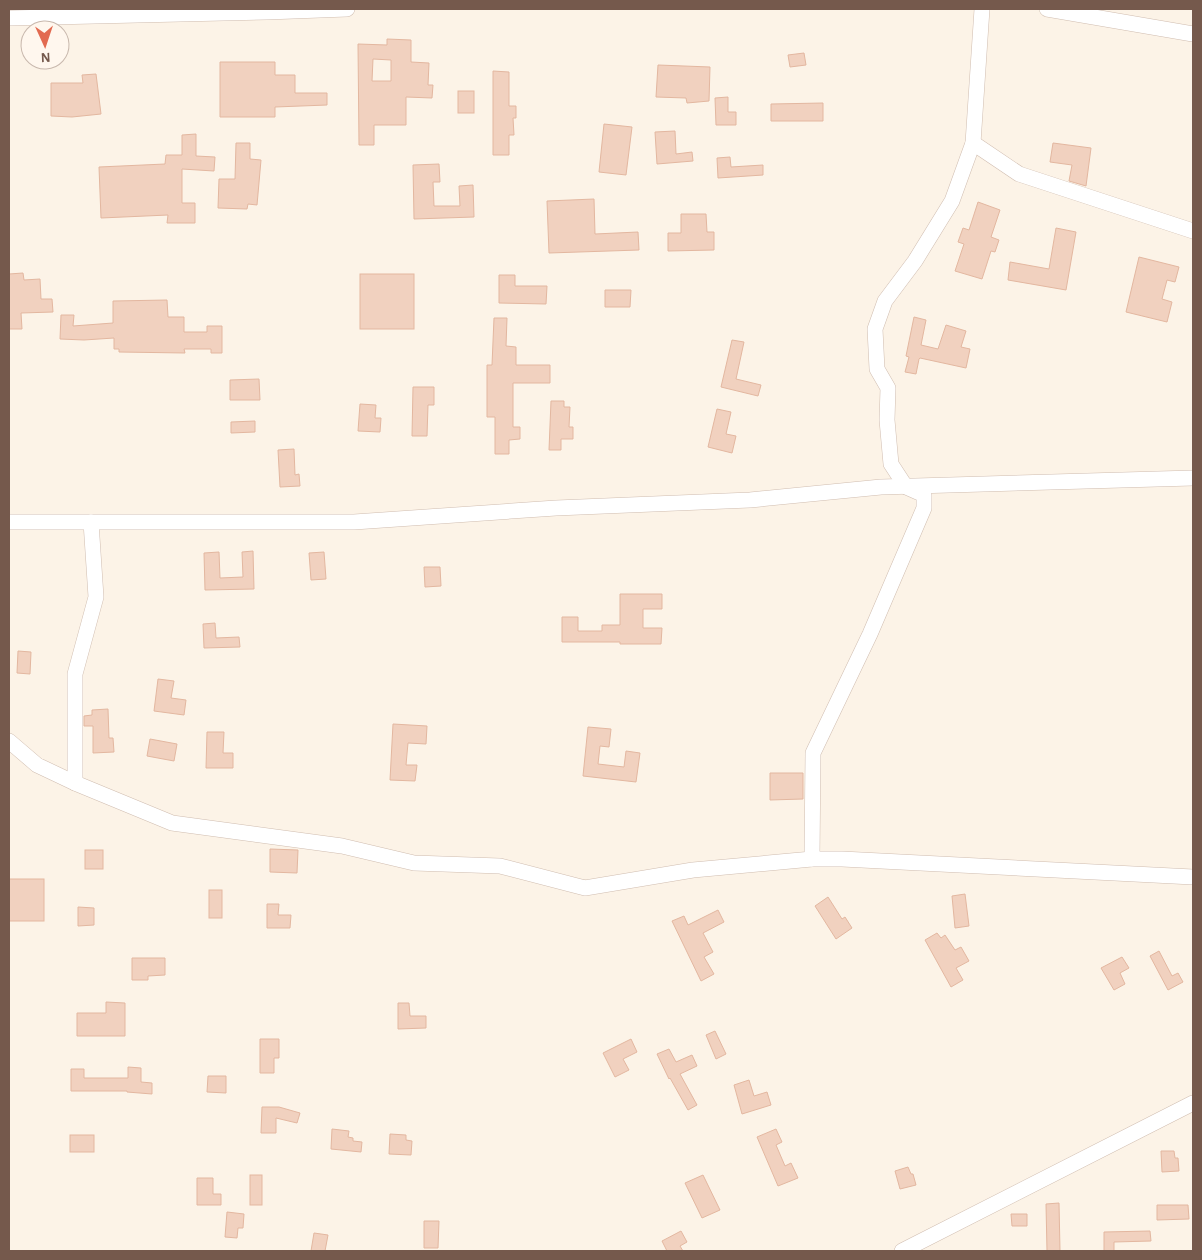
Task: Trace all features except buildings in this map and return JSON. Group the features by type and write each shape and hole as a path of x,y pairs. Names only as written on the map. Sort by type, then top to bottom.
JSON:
{"street":[{"path":"9,18 347,9"},
{"path":"812,859 813,753 870,634 924,508 924,495 906,487 891,464 887,420 888,388 877,369 875,329 884,301 915,261 952,201 973,143 982,9"},
{"path":"1047,9 1193,34"},
{"path":"973,143 1019,174 1193,232"},
{"path":"9,522 354,522 556,508 750,500 881,487 1193,478"},
{"path":"75,783 75,674 96,597 91,522"},
{"path":"9,741 36,765 172,823 342,846 414,863 500,866 585,888 694,870 812,859 1193,877"},
{"path":"902,1251 1193,1103"}]}
